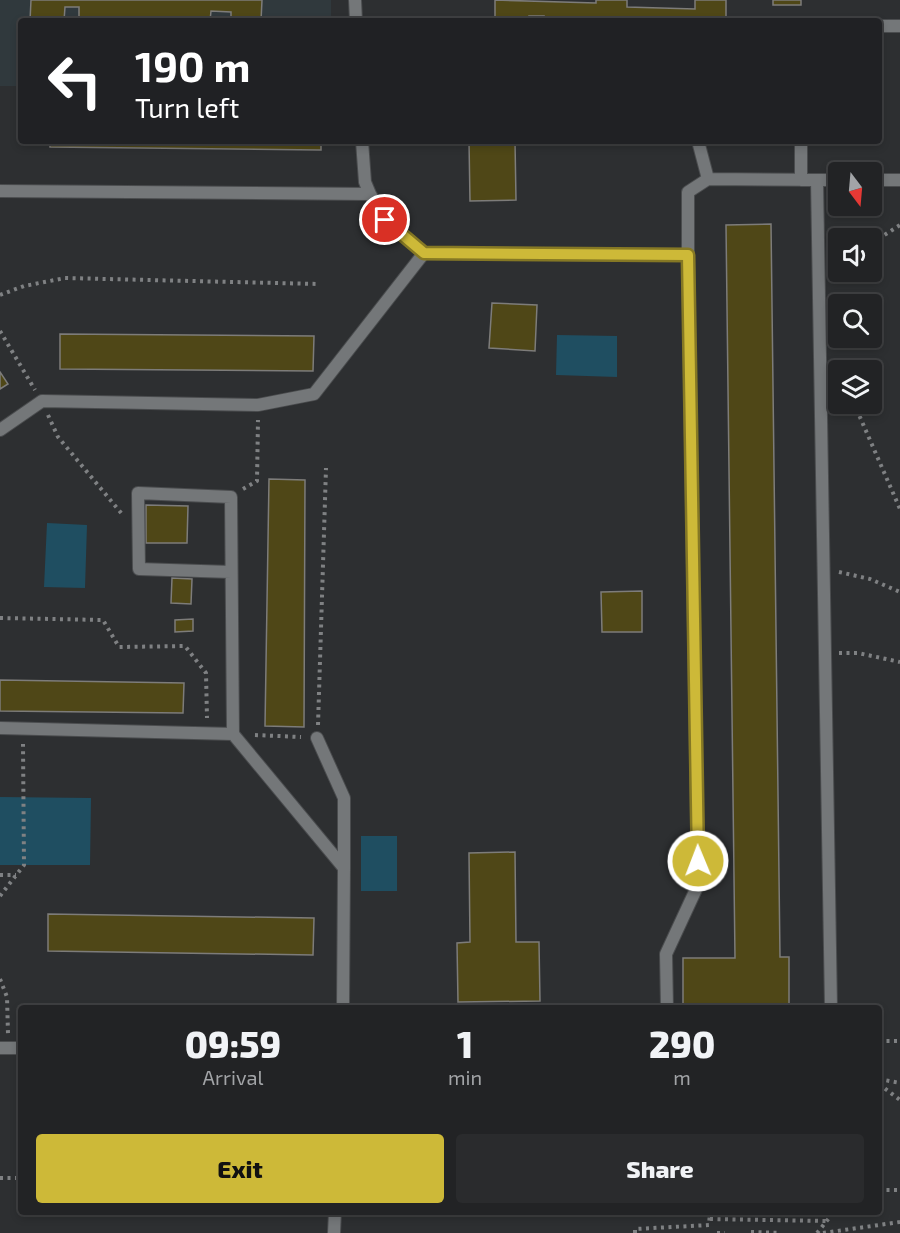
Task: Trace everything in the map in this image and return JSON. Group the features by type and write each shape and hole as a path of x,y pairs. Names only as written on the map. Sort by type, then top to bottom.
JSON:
{"lane":[{"path":"355,0 356,18"},
{"path":"882,26 900,26"},
{"path":"362,144 365,182 370,194 385,220 424,253 688,255"},
{"path":"699,144 708,179"},
{"path":"801,144 801,180"},
{"path":"667,1005 666,954 698,885 688,192 708,179 828,180"},
{"path":"817,180 831,1005"},
{"path":"882,180 900,180"},
{"path":"0,190 370,194"},
{"path":"0,430 42,401 258,405 314,394 424,253"},
{"path":"231,572 139,569 138,493 231,497 233,734 344,868"},
{"path":"0,728 233,734"},
{"path":"317,738 344,798 342,1005"},
{"path":"334,1233 335,1215"}],"path":[{"path":"882,237 900,225"},
{"path":"0,295 24,286 65,279 318,284"},
{"path":"0,331 42,401 58,437 139,532"},
{"path":"231,497 257,481 258,405"},
{"path":"859,414 900,509"},
{"path":"233,734 317,738 326,468"},
{"path":"824,571 851,572 900,592"},
{"path":"0,618 103,621 119,647 185,646 206,673 207,734"},
{"path":"825,652 858,653 900,662"},
{"path":"0,896 24,865 22,728"},
{"path":"0,875 16,875"},
{"path":"0,980 7,997 10,1048"},
{"path":"882,1041 900,1041"},
{"path":"882,1080 900,1083"},
{"path":"882,1086 900,1100"},
{"path":"0,1178 18,1178"},
{"path":"882,1190 900,1190"},
{"path":"635,1233 635,1229 709,1225 710,1215"},
{"path":"817,1233 832,1215"},
{"path":"710,1220 827,1221"},
{"path":"823,1233 900,1222"},
{"path":"751,1232 781,1233"},
{"path":"717,1233 725,1233"}],"shaded area":[{"path":"0,0 331,0 331,18 18,18 18,86 0,86"},
{"path":"557,335 617,336 617,377 556,375"},
{"path":"47,523 87,525 85,588 44,587"},
{"path":"0,797 91,798 90,865 0,865"},
{"path":"361,836 397,836 397,891 361,891"}],"building":[{"path":"31,0 262,0 261,18 231,18 231,12 211,11 210,18 79,18 79,7 65,7 64,18 30,18"},
{"path":"495,0 596,3 596,0 627,0 627,7 695,9 695,0 726,0 726,18 544,18 544,16 529,16 529,18 495,18"},
{"path":"773,0 801,0 801,5 773,5"},
{"path":"50,144 321,144 321,150 50,147"},
{"path":"469,144 515,144 516,200 470,201"},
{"path":"771,224 780,957 789,957 789,1005 683,1005 683,958 735,958 726,225"},
{"path":"492,303 537,305 535,351 489,348"},
{"path":"60,334 314,336 313,371 60,369"},
{"path":"0,372 8,384 0,389"},
{"path":"269,479 305,480 304,727 265,726"},
{"path":"146,505 188,506 187,543 146,543"},
{"path":"172,578 192,579 191,604 171,603"},
{"path":"642,591 642,632 602,632 601,592"},
{"path":"193,619 193,631 175,632 175,620"},
{"path":"0,680 184,683 183,713 0,711"},
{"path":"515,852 516,942 539,942 540,1001 458,1002 457,943 470,942 469,853"},
{"path":"48,914 314,918 313,955 48,951"}],"route":[{"path":"385,220 424,253 688,255 698,861"}]}
